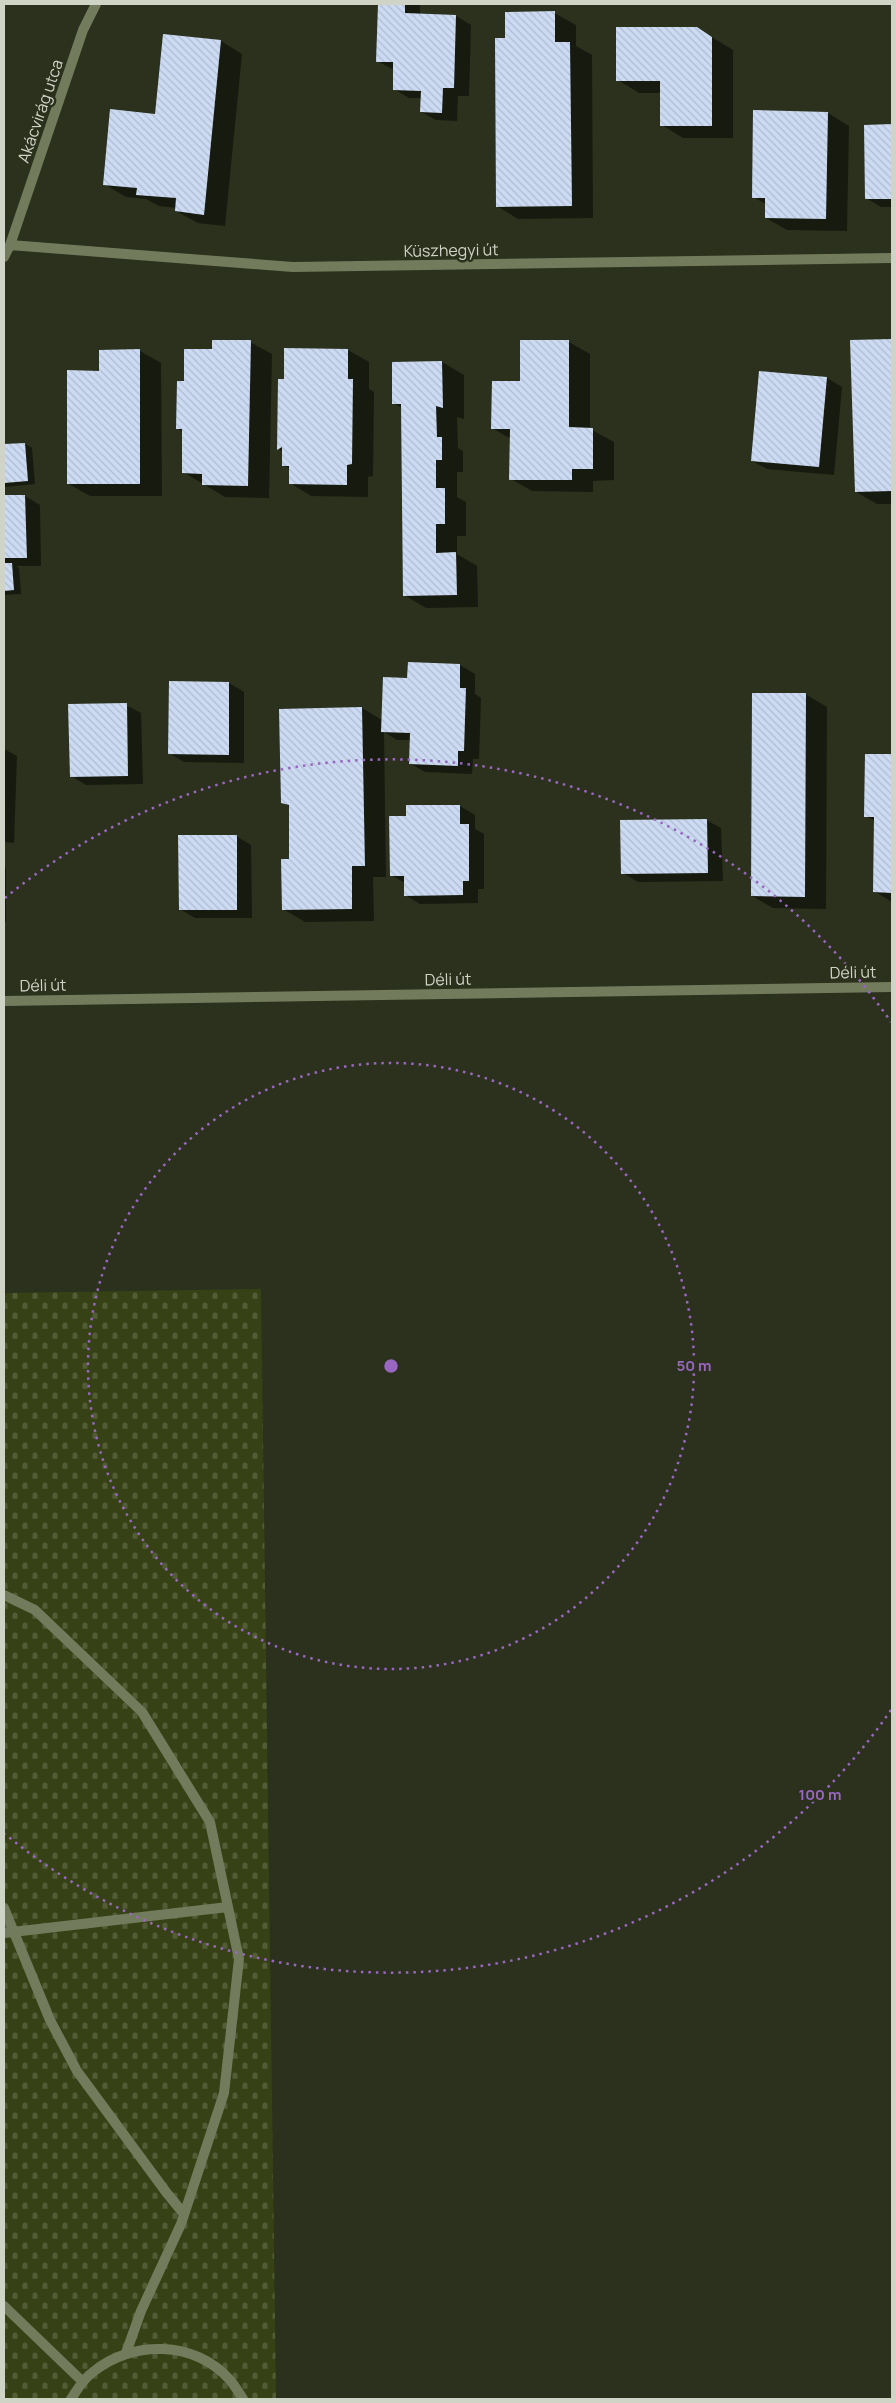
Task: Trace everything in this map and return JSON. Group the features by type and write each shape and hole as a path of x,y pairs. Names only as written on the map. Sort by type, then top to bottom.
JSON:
{"street":[{"name":"Akácvirág utca","path":"4,257 10,246 83,30 96,4"},
{"name":"Küszhegyi út","path":"10,246 293,268 892,258"},
{"name":"Déli út","path":"4,1001 892,987"},
{"path":"4,1595 35,1610 142,1712 210,1822 239,1959 224,2093 184,2214 141,2312 126,2353"},
{"path":"9,1933 228,1907"},
{"path":"4,1908 9,1933 50,2020 77,2071 184,2214"},
{"path":"4,2306 83,2382"},
{"path":"71,2399 93,2371 126,2353 164,2348 188,2353 214,2366 230,2380 243,2399"}],"green space":[{"path":"261,1289 276,2399 4,2399 4,1293"}],"building":[{"path":"378,4 405,4 405,13 456,15 454,88 443,88 442,113 420,112 421,91 393,90 393,62 376,62"},
{"path":"555,11 555,42 570,42 572,206 496,207 495,38 505,38 505,12"},
{"path":"616,27 697,27 712,37 712,126 660,126 660,81 616,81"},
{"path":"163,34 221,40 204,215 175,211 176,198 136,195 137,188 103,185 110,109 155,114"},
{"path":"753,110 828,112 826,219 765,218 765,198 752,198"},
{"path":"892,124 892,199 865,199 864,125"},
{"path":"892,339 892,491 855,492 850,340"},
{"path":"212,340 251,340 248,486 202,485 202,474 182,473 182,429 176,429 177,381 184,381 184,349 212,349"},
{"path":"520,340 569,340 569,427 593,428 593,469 572,469 572,480 509,480 510,429 491,429 492,381 520,381"},
{"path":"284,348 348,349 348,379 353,379 352,464 347,465 347,485 289,484 289,466 282,466 282,447 277,450 278,379 284,379"},
{"path":"140,349 140,484 67,484 67,370 99,371 99,350"},
{"path":"442,361 443,408 436,406 437,437 442,437 442,460 436,460 436,488 445,488 445,524 436,524 436,553 456,552 457,595 403,596 401,404 392,404 392,362"},
{"path":"759,371 827,377 819,467 751,461"},
{"path":"25,443 28,481 4,483 4,444"},
{"path":"4,495 25,495 27,558 4,558"},
{"path":"4,563 12,563 14,590 4,591"},
{"path":"408,662 460,664 460,688 466,688 464,751 458,751 458,766 409,764 410,733 381,732 383,677 407,678"},
{"path":"169,681 229,682 229,755 168,754"},
{"path":"752,693 806,693 805,897 751,896"},
{"path":"127,703 128,776 70,777 68,704"},
{"path":"362,707 365,866 352,866 352,909 282,910 281,859 289,859 289,805 281,803 279,709"},
{"path":"865,754 892,754 892,893 873,892 874,817 864,817"},
{"path":"406,805 460,805 460,824 469,824 469,881 463,881 463,895 404,896 404,876 390,876 389,816 406,816"},
{"path":"707,819 708,873 621,874 620,820"},
{"path":"178,835 237,835 237,910 179,910"}]}
